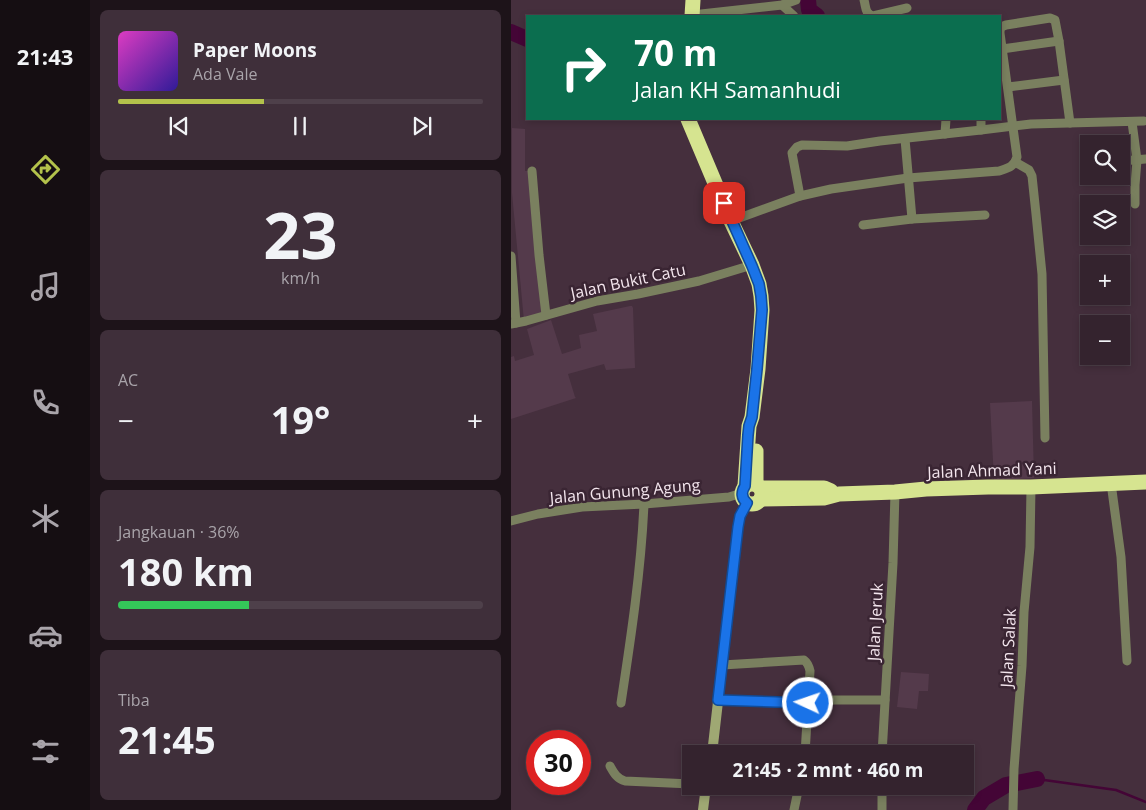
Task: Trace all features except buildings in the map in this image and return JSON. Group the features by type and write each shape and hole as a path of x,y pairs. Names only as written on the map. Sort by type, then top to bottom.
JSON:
{"highway":[{"path":"683,0 690,12"},
{"path":"688,120 759,284 762,310 752,417 756,425 752,492"},
{"name":"Jalan Ahmad Yani","path":"752,492 824,488 839,494 970,487 1031,487 1146,482"}],"main road":[{"path":"713,745 738,527 740,516 752,492"},
{"path":"703,810 705,795"}],"street":[{"path":"690,12 782,5 797,0"},
{"path":"864,0 869,15"},
{"path":"782,5 793,15"},
{"path":"877,15 907,8"},
{"path":"1001,27 1052,18 1056,22 1070,123"},
{"path":"731,221 800,196 831,189 908,178 999,171 1011,167 1017,157 1001,40"},
{"path":"1002,49 1059,41"},
{"path":"1008,87 1064,80"},
{"path":"945,120 945,134"},
{"path":"981,120 981,130"},
{"path":"800,196 792,153 793,150 802,145 847,146 1031,124 1144,121"},
{"path":"1131,122 1141,160 1135,184 1135,204"},
{"path":"905,139 912,219"},
{"path":"1015,162 1029,170 1032,176 1042,274 1045,438"},
{"path":"532,171 539,263 546,315"},
{"path":"863,225 912,219 985,215"},
{"path":"511,256 513,324"},
{"name":"Jalan Bukit Catu","path":"513,324 597,301 699,281 752,266"},
{"path":"1111,483 1121,557 1127,661"},
{"name":"Jalan Salak","path":"1013,810 1024,612 1031,547 1031,487"},
{"name":"Jalan Gunung Agung","path":"511,521 574,508 644,504 752,492"},
{"name":"Jalan Jeruk","path":"882,745 893,563 895,492"},
{"path":"621,703 638,584 644,504"},
{"path":"722,665 803,660 806,662 809,667 806,745"},
{"path":"718,700 808,703 834,700 885,700"},
{"path":"610,766 620,780 682,784"},
{"path":"794,810 797,795"},
{"path":"882,795 882,810"}],"shaded area":[{"path":"512,128 525,129 525,171 531,171 543,315 524,321 512,193"},
{"path":"630,306 633,308 635,368 606,370 604,364 568,374 576,398 511,419 511,357 514,356 515,361 534,355 527,329 551,320 562,354 581,348 579,335 597,331 593,314"},
{"path":"1032,401 1034,478 994,480 990,403"},
{"path":"901,672 929,674 928,691 919,691 917,709 897,707"}],"waterway":[{"path":"808,0 809,10 816,15"},
{"path":"511,32 526,39"},
{"path":"1037,779 1116,790 1146,802"},
{"path":"975,810 984,798 1006,785 1037,779"}],"route":[{"path":"724,203 759,284 762,310 752,417 749,426 746,454 745,486 742,494 743,499 747,503 740,516 738,527 718,700 808,703"}]}
